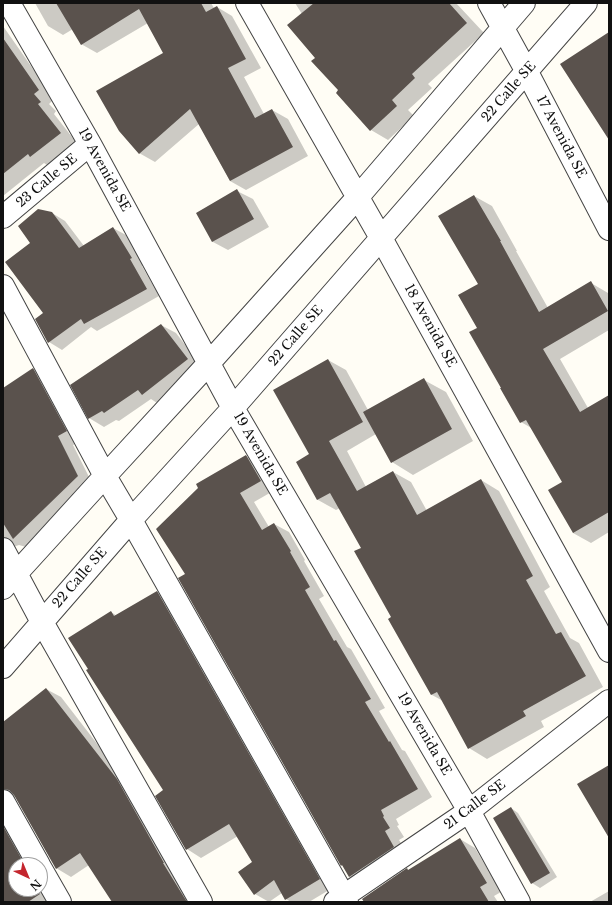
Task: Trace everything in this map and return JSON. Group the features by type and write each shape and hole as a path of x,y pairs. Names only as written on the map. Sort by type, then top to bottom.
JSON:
{"street":[{"name":"19 Avenida SE","path":"9,3 90,144 233,408 469,811 519,902"},
{"name":"18 Avenida SE","path":"247,3 381,238 609,651"},
{"name":"17 Avenida SE","path":"489,3 527,72 609,229"},
{"path":"10,581 357,198 524,3"},
{"name":"22 Calle SE","path":"3,667 131,520 233,408 586,3"},
{"name":"23 Calle SE","path":"3,217 90,144"},
{"path":"3,286 104,476 131,520 342,900"},
{"path":"3,549 10,581 42,622 201,902"},
{"name":"21 Calle SE","path":"342,900 469,811 609,701"},
{"path":"3,801 34,857"},
{"path":"48,881 60,902"}],"building":[{"path":"56,3 201,3 206,12 217,6 246,59 228,68 255,118 272,109 293,147 230,181 190,109 139,154 119,131 96,91 163,53 139,9 81,45"},
{"path":"314,3 449,3 467,23 412,74 415,78 392,100 397,106 370,131 336,93 338,90 311,61 315,58 287,25"},
{"path":"609,32 609,140 560,64"},
{"path":"3,38 39,90 34,94 41,102 38,104 61,133 30,157 28,154 3,174"},
{"path":"237,189 254,219 212,242 196,213"},
{"path":"474,195 501,241 539,312 591,281 608,311 543,349 580,412 609,395 609,512 573,533 548,490 562,482 526,420 520,423 500,388 469,332 477,328 458,295 478,284 438,216"},
{"path":"38,209 52,212 79,248 113,227 132,258 130,259 147,289 84,324 81,319 48,343 35,319 43,313 5,262 30,243 18,226"},
{"path":"161,324 188,359 142,395 138,390 104,413 102,411 88,419 70,385"},
{"path":"328,359 363,422 329,441 357,491 393,471 417,515 481,479 533,576 526,580 556,634 561,632 586,676 523,711 526,716 468,749 437,692 431,695 388,619 391,617 354,551 361,548 330,493 317,500 296,462 309,454 273,390"},
{"path":"33,368 67,431 58,436 78,476 13,539 3,523 3,388"},
{"path":"424,378 452,429 391,463 363,412"},
{"path":"246,455 261,481 240,493 262,530 274,523 291,551 290,552 310,587 305,590 334,641 336,640 371,699 365,702 418,789 381,810 384,816 383,817 390,828 385,831 394,847 349,877 342,865 341,866 178,578 185,574 156,529 198,488 196,484"},
{"path":"157,591 320,879 285,900 274,880 254,895 238,872 252,862 229,824 186,850 155,796 163,790 86,670 88,669 68,638 111,611 114,616"},
{"path":"46,688 117,779 163,863 187,902 112,902 80,853 56,869 14,795 9,790 3,789 3,722"},
{"path":"609,765 609,838 577,784"},
{"path":"511,807 550,873 531,884 493,818"},
{"path":"3,826 20,857 8,857 8,897 36,897 28,902 3,902"},
{"path":"460,838 487,883 480,887 489,902 364,902 362,899 407,868 408,870"}]}
